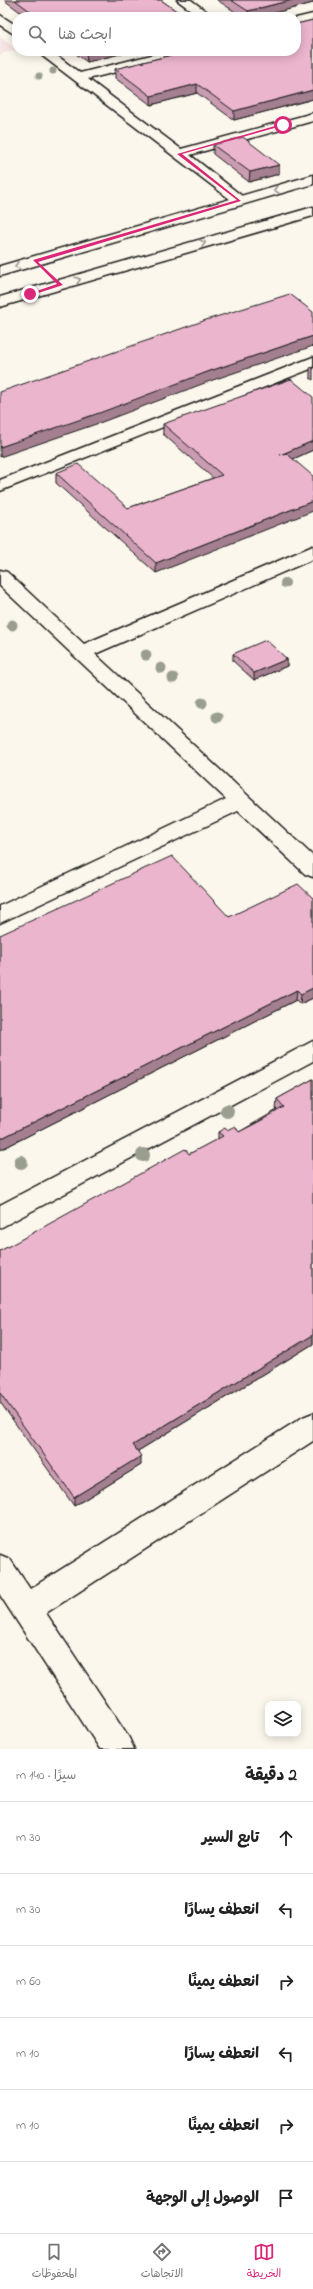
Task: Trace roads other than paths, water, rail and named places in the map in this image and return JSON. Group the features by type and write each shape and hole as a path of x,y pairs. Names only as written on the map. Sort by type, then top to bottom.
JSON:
{"street":[{"path":"183,0 201,12"},
{"path":"301,21 313,18"},
{"path":"0,19 12,28"},
{"path":"50,56 240,200"},
{"path":"79,77 162,56"},
{"path":"179,154 313,116"},
{"path":"0,271 313,179"},
{"path":"0,302 311,214"},
{"path":"35,261 60,285"},
{"path":"0,486 313,362"},
{"path":"81,653 313,552"},
{"path":"0,576 313,869"},
{"path":"0,915 241,801"},
{"path":"0,1217 313,1050"},
{"path":"26,1609 313,1426"},
{"path":"0,1569 118,1749"}]}
